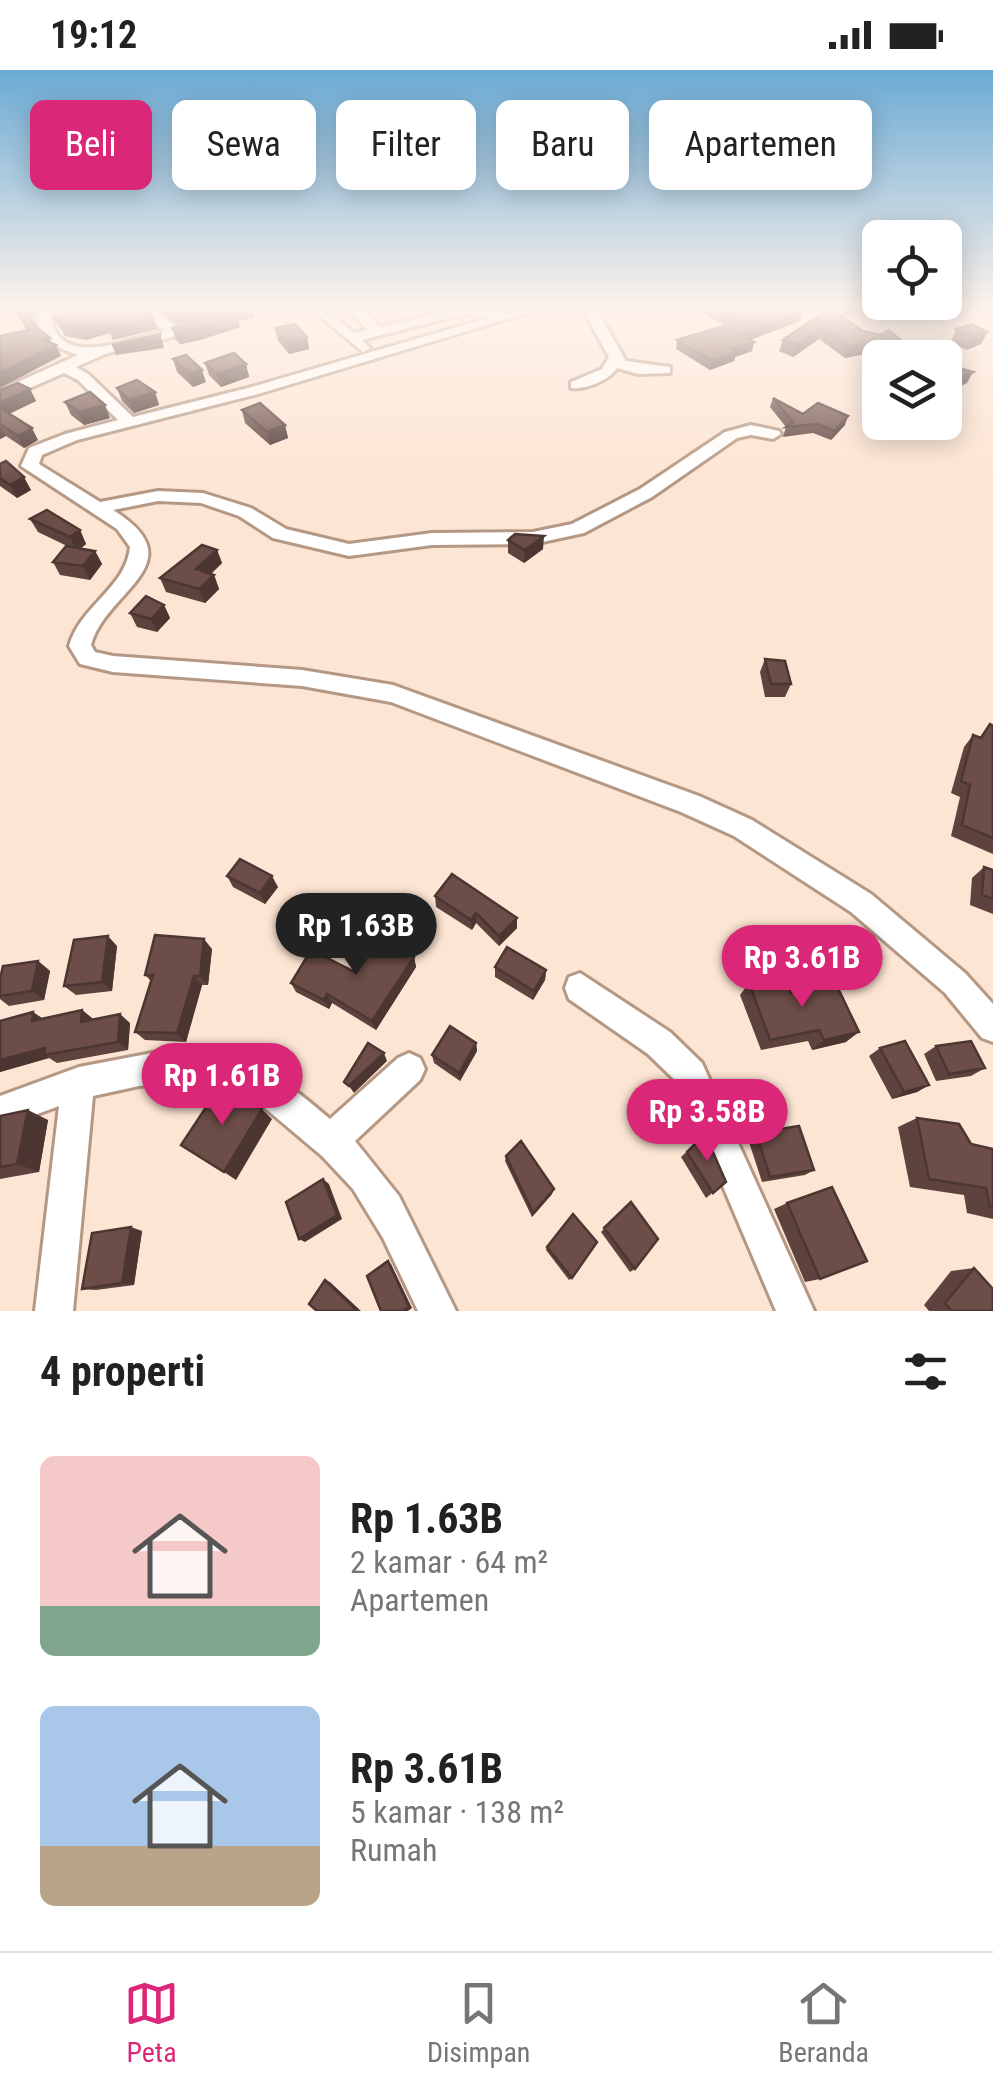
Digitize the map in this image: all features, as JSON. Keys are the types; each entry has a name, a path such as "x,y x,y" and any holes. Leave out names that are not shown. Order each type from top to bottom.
{"street":[{"path":"0,396 74,365"},
{"path":"341,365 46,446 30,459 30,466 40,475 97,508 133,535 141,558 81,632 80,646 88,658 224,675 302,678 393,694 672,797 744,828 860,903 990,1013"},
{"path":"576,385 608,372 612,365"},
{"path":"628,365 638,370 665,370"},
{"path":"68,369 83,377 130,423"},
{"path":"97,508 158,496 204,498 244,512 280,534 349,550 432,538 532,538 577,529 674,476 730,436 750,430 772,434"},
{"path":"580,988 658,1043 690,1074 796,1311"},
{"path":"0,1112 78,1086 181,1066 221,1068 248,1076 281,1098 364,1176 397,1227 437,1311"},
{"path":"330,1142 409,1069"},
{"path":"54,1311 78,1086"}],"building":[{"path":"0,365 16,365 0,373"},
{"path":"179,365 197,365 202,370 189,374"},
{"path":"207,365 243,365 217,374"},
{"path":"137,380 155,392 129,400 117,388"},
{"path":"18,383 30,389 0,403 0,390"},
{"path":"90,392 105,405 79,412 65,402"},
{"path":"773,398 803,414 818,403 848,416 835,431 817,424 786,427 793,422"},
{"path":"260,403 285,425 267,432 242,410"},
{"path":"0,408 32,428 18,436 0,424"},
{"path":"6,461 24,477 10,485 0,478 0,464"},
{"path":"47,510 80,530 70,537 30,519"},
{"path":"515,534 544,536 525,550 508,540"},
{"path":"202,545 217,550 196,569 214,575 199,589 160,578"},
{"path":"66,546 95,551 83,566 53,562"},
{"path":"146,596 164,605 151,619 130,613"},
{"path":"765,659 785,661 791,684 771,684"},
{"path":"990,724 993,838 962,825 970,785 961,781 973,735 981,738"},
{"path":"240,859 272,876 260,893 227,876"},
{"path":"984,867 993,870 993,899 982,895"},
{"path":"452,874 517,918 499,936 476,913 471,920 435,896"},
{"path":"155,935 204,939 200,976 194,976 177,1033 135,1032 153,975 145,975"},
{"path":"108,936 102,982 64,986 74,940"},
{"path":"379,937 414,957 372,1021 327,994 324,1000 291,983 311,950 355,972"},
{"path":"507,947 546,970 534,991 495,967"},
{"path":"38,961 32,991 0,996 3,966"},
{"path":"784,976 791,993 835,982 859,1032 824,1040 819,1030 770,1040 749,983"},
{"path":"82,1010 81,1022 120,1014 118,1042 44,1055 45,1048 0,1060 0,1021 33,1012 32,1021"},
{"path":"450,1026 476,1043 459,1073 432,1055"},
{"path":"905,1041 929,1085 904,1092 880,1048"},
{"path":"971,1041 985,1068 949,1074 936,1046"},
{"path":"368,1043 384,1053 349,1086 344,1082"},
{"path":"222,1083 262,1109 224,1172 181,1145"},
{"path":"28,1110 17,1164 0,1167 0,1116"},
{"path":"917,1118 959,1124 971,1144 993,1149 993,1208 986,1188 929,1179"},
{"path":"799,1126 814,1170 770,1177 756,1133"},
{"path":"705,1134 726,1182 713,1193 687,1152"},
{"path":"521,1141 554,1189 533,1213 506,1156"},
{"path":"323,1179 337,1215 299,1239 286,1202"},
{"path":"832,1187 867,1261 820,1279 787,1203"},
{"path":"631,1202 658,1239 635,1269 604,1228"},
{"path":"573,1214 597,1242 572,1278 547,1247"},
{"path":"131,1227 122,1283 82,1289 92,1233"},
{"path":"388,1261 409,1307 403,1311 381,1311 367,1276"},
{"path":"974,1268 993,1289 993,1311 952,1311 945,1303"},
{"path":"325,1280 357,1311 317,1311 309,1304"}]}
